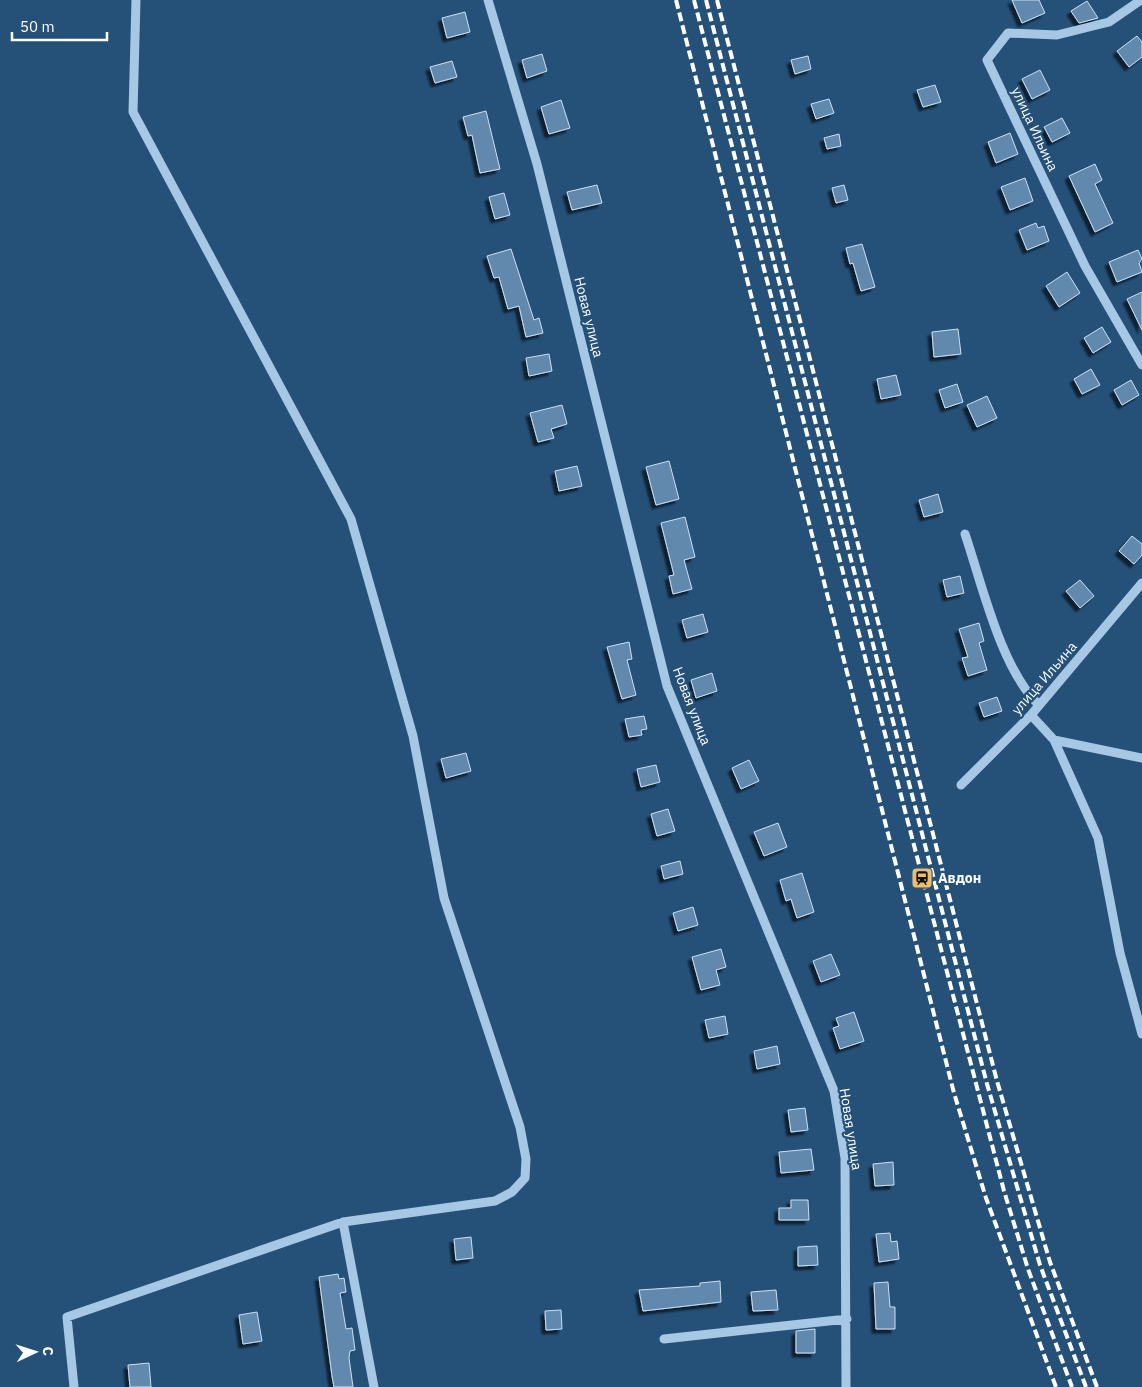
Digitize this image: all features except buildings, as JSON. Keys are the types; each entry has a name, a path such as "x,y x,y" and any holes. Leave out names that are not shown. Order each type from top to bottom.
{"street":[{"path":"74,1387 67,1317 343,1222 495,1201 512,1192 525,1178 526,1159 520,1127 444,898 413,736 351,519 133,112 136,0"},
{"name":"Новая улица","path":"488,0 537,164 667,686 834,1091 845,1158 846,1387"},
{"name":"улица Ильина","path":"1140,0 1109,22 1057,35 1008,33 987,60 1085,266 1142,365"},
{"path":"965,534 1006,653 1029,696 1039,705"},
{"name":"улица Ильина","path":"961,785 1039,705 1142,583"},
{"path":"1030,715 1054,740 1098,838 1120,953 1142,1034"},
{"path":"1054,740 1142,758"},
{"path":"343,1222 374,1387"},
{"path":"664,1338 847,1319"}],"railway":[{"path":"676,0 954,1093 986,1198 1056,1387"},
{"path":"694,0 1004,1191 1028,1269 1072,1387"},
{"path":"706,0 987,1084 1040,1265 1086,1387"},
{"path":"717,0 997,1081 1050,1262 1097,1387"}],"place":[{"name":"Авдон","path":"922,878"}]}
